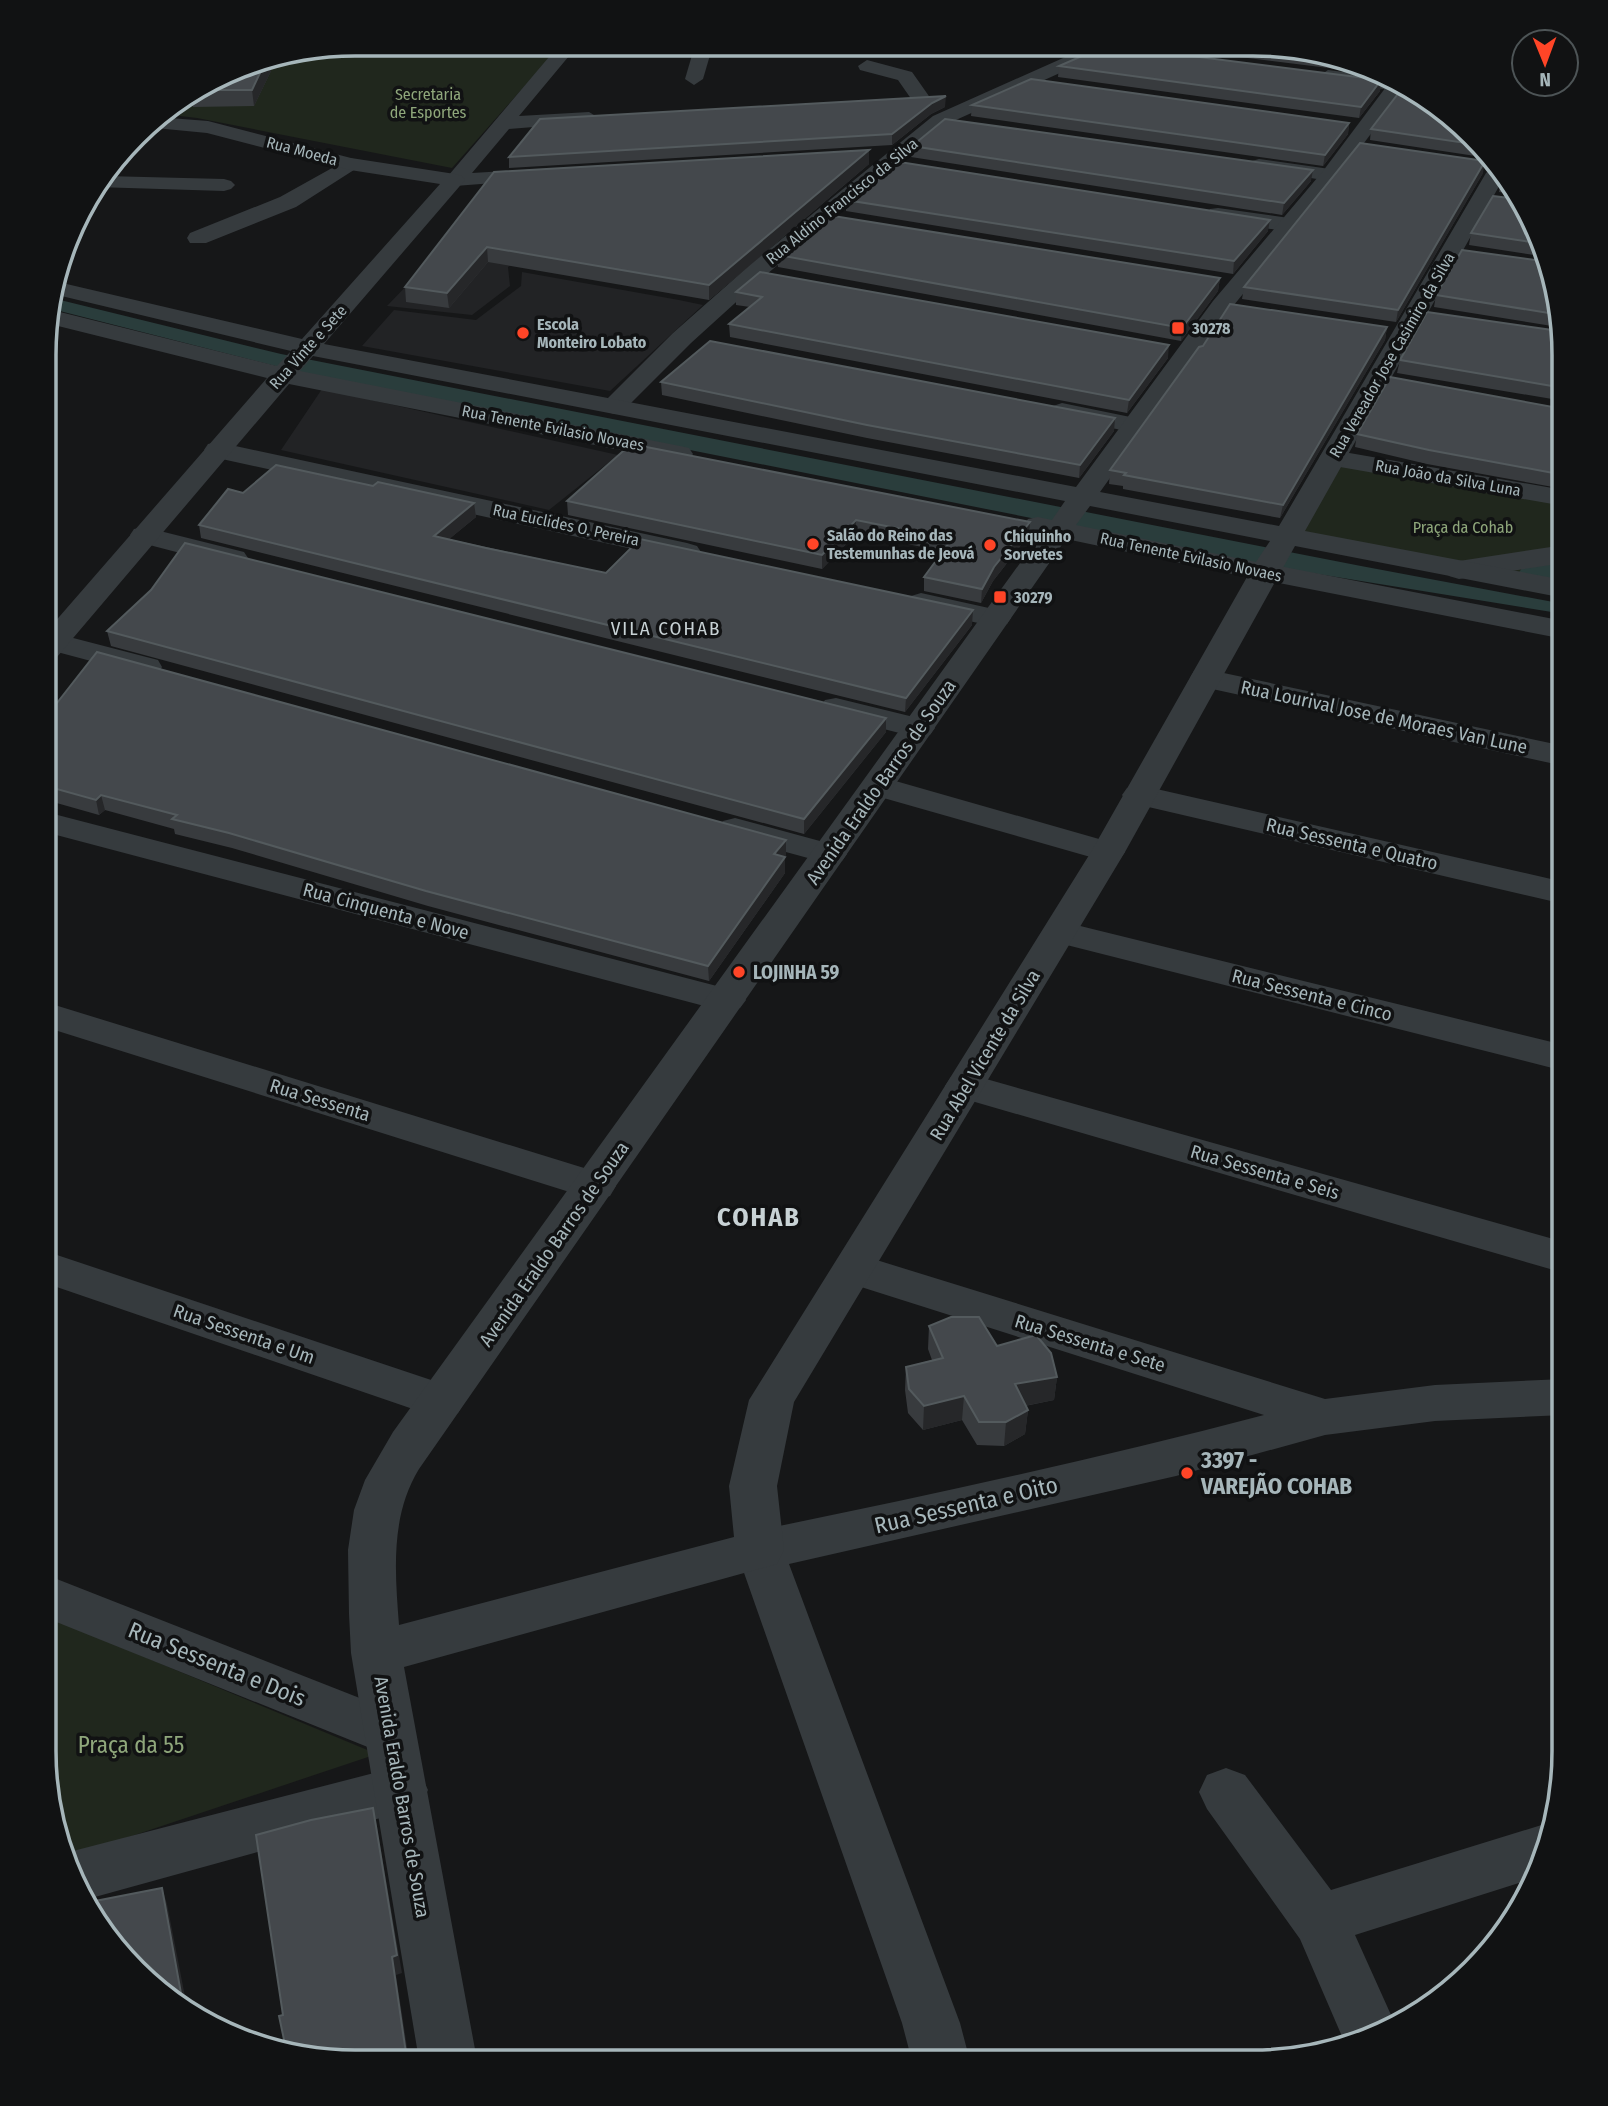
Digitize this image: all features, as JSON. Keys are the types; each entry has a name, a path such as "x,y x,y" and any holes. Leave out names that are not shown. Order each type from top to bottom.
{"street":[{"name":"Rua Vinte e Sete","path":"56,639 560,56"},
{"path":"694,79 701,56"},
{"name":"Rua Aldino Francisco da Silva","path":"614,406 682,338 754,274 821,217 901,162 940,120 1082,56"},
{"path":"867,66 905,76 921,99"},
{"path":"1304,73 1371,81"},
{"path":"1028,81 1069,87"},
{"path":"1162,347 1190,352 1237,284 1330,175 1394,92"},
{"path":"893,101 988,98"},
{"path":"503,122 615,116"},
{"path":"940,120 980,126"},
{"name":"Rua Moeda","path":"166,123 208,127 350,164 455,180 566,174"},
{"path":"1343,125 1367,128"},
{"path":"1353,146 1380,150"},
{"path":"858,157 901,162"},
{"path":"1236,162 1330,175"},
{"path":"198,238 288,202 350,164"},
{"name":"Rua Vereador Jose Casimiro da Silva","path":"1275,556 1483,198 1488,170"},
{"path":"111,182 224,185"},
{"path":"1483,198 1508,202"},
{"path":"1192,210 1289,225"},
{"path":"821,217 848,221"},
{"path":"1451,252 1477,256"},
{"path":"754,274 781,278"},
{"path":"1210,280 1237,284"},
{"path":"63,291 295,362"},
{"path":"1221,306 1247,310"},
{"path":"59,318 295,362 614,406 1070,515 1275,556 1459,570 1552,587"},
{"path":"1377,329 1441,318"},
{"path":"682,338 710,343"},
{"name":"Avenida Eraldo Barros de Souza","path":"447,2050 376,1653 373,1597 375,1527 383,1492 396,1467 442,1401 996,618 1190,352"},
{"name":"Rua Tenente Evilasio Novaes","path":"295,362 704,458"},
{"path":"1378,379 1404,384"},
{"path":"1040,406 1136,425"},
{"name":"Rua Euclides O. Pereira","path":"217,450 709,556"},
{"name":"Rua João da Silva Luna","path":"1332,458 1552,496"},
{"name":"Rua Tenente Evilasio Novaes","path":"1019,521 1070,515 1275,556 1552,627"},
{"path":"144,535 264,565"},
{"name":"Rua Abel Vicente da Silva","path":"938,2050 931,2023 760,1550 753,1486 772,1400 1108,852 1275,556"},
{"path":"1459,570 1552,556"},
{"path":"901,598 996,618"},
{"path":"56,647 175,675"},
{"name":"Rua Lourival Jose de Moraes Van Lune","path":"1205,678 1552,753"},
{"path":"812,702 919,728"},
{"path":"878,786 1108,852"},
{"name":"Rua Sessenta e Quatro","path":"1139,795 1552,890"},
{"path":"710,821 830,854"},
{"name":"Rua Cinquenta e Nove","path":"56,825 727,1000"},
{"name":"Rua Sessenta e Cinco","path":"1060,932 1552,1055"},
{"name":"Rua Sessenta","path":"56,1017 595,1186"},
{"name":"Rua Sessenta e Seis","path":"965,1086 1552,1255"},
{"name":"Rua Sessenta e Sete","path":"854,1269 1325,1417"},
{"name":"Rua Sessenta e Um","path":"56,1270 442,1401"},
{"name":"Rua Sessenta e Oito","path":"376,1653 760,1550 1176,1457 1325,1417 1435,1403 1552,1398"},
{"name":"Rua Sessenta e Dois","path":"56,1600 390,1733"},
{"path":"83,1874 401,1790"},
{"path":"1226,1793 1320,1920 1367,2027"},
{"path":"1320,1920 1534,1852"}],"shaded area":[{"path":"486,203 579,214 508,267 510,286 472,315 387,306"},
{"name":"Escola Monteiro Lobato","path":"522,272 703,305 610,391 362,346 394,310 476,320 521,286"},
{"path":"322,389 618,455 549,510 281,450"}],"green space":[{"name":"Secretaria de Esportes","path":"355,56 551,56 452,168 176,116 206,96 241,79 297,62"},
{"name":"Praça da Cohab","path":"1337,461 1552,499 1552,583 1490,573 1299,532"},
{"name":"Praça da 55","path":"56,1620 377,1754 75,1855 66,1828 57,1770"}],"water":[{"path":"61,300 281,354 1552,602 1552,612 1287,569 299,372 60,311"}],"building":[{"path":"1082,56 1191,56 1364,78 1378,84 1361,107 1059,66"},
{"path":"261,71 252,90 217,90"},
{"path":"1031,79 1349,123 1325,155 972,105"},
{"path":"1398,94 1435,118 1463,143 1371,129"},
{"path":"946,96 932,103 892,134 509,157 540,119"},
{"path":"945,119 1313,170 1284,203 912,146"},
{"path":"1360,143 1480,160 1483,164 1398,310 1244,287"},
{"path":"869,150 709,285 487,247 447,293 405,287 494,172"},
{"path":"893,161 1270,220 1234,261 846,200"},
{"path":"1493,196 1507,198 1529,242 1471,233"},
{"path":"827,215 1220,278 1182,328 778,255"},
{"path":"1462,250 1536,260 1549,313 1436,295"},
{"path":"760,272 1169,345 1129,400 729,324 762,297 736,292"},
{"path":"1230,304 1387,327 1283,505 1124,475 1126,473 1110,470 1199,347 1203,346"},
{"path":"1427,312 1550,330 1552,386 1400,360"},
{"path":"710,341 1115,418 1080,465 867,425 661,382"},
{"path":"1390,377 1552,407 1552,473 1429,450 1357,434"},
{"path":"631,444 1030,522 994,567 982,589 924,577 952,539 856,520 822,555 567,501"},
{"path":"276,465 373,486 378,482 474,503 434,536 606,573 640,539 973,610 906,698 199,525 228,489 243,493"},
{"path":"185,543 886,718 804,819 107,631 151,590"},
{"path":"97,652 786,840 774,854 785,857 708,966 426,891 172,819 177,815 101,795 96,800 56,789 56,704"},
{"path":"951,1317 979,1317 997,1346 1036,1335 1051,1353 1057,1377 1015,1384 1028,1410 1006,1422 979,1422 964,1396 924,1406 909,1389 906,1367 943,1358 929,1326"},
{"path":"373,1808 397,1955 392,1957 406,2050 336,2049 284,2041 279,2016 283,2015 256,1835 311,1820"},
{"path":"162,1888 181,1994 130,1948 96,1901"}],"waterway":[{"path":"1533,574 1552,572"}],"place":[{"name":"30278","path":"1178,328"},
{"name":"Escola Monteiro Lobato","path":"523,333"},
{"name":"Salão do Reino das Testemunhas de Jeová","path":"813,544"},
{"name":"Chiquinho Sorvetes","path":"990,545"},
{"name":"30279","path":"1000,597"},
{"name":"LOJINHA 59","path":"739,972"},
{"name":"3397 - VAREJÃO COHAB","path":"1187,1473"}],"district":[{"name":"VILA COHAB","path":"666,628"},
{"name":"COHAB","path":"759,1217"}]}
